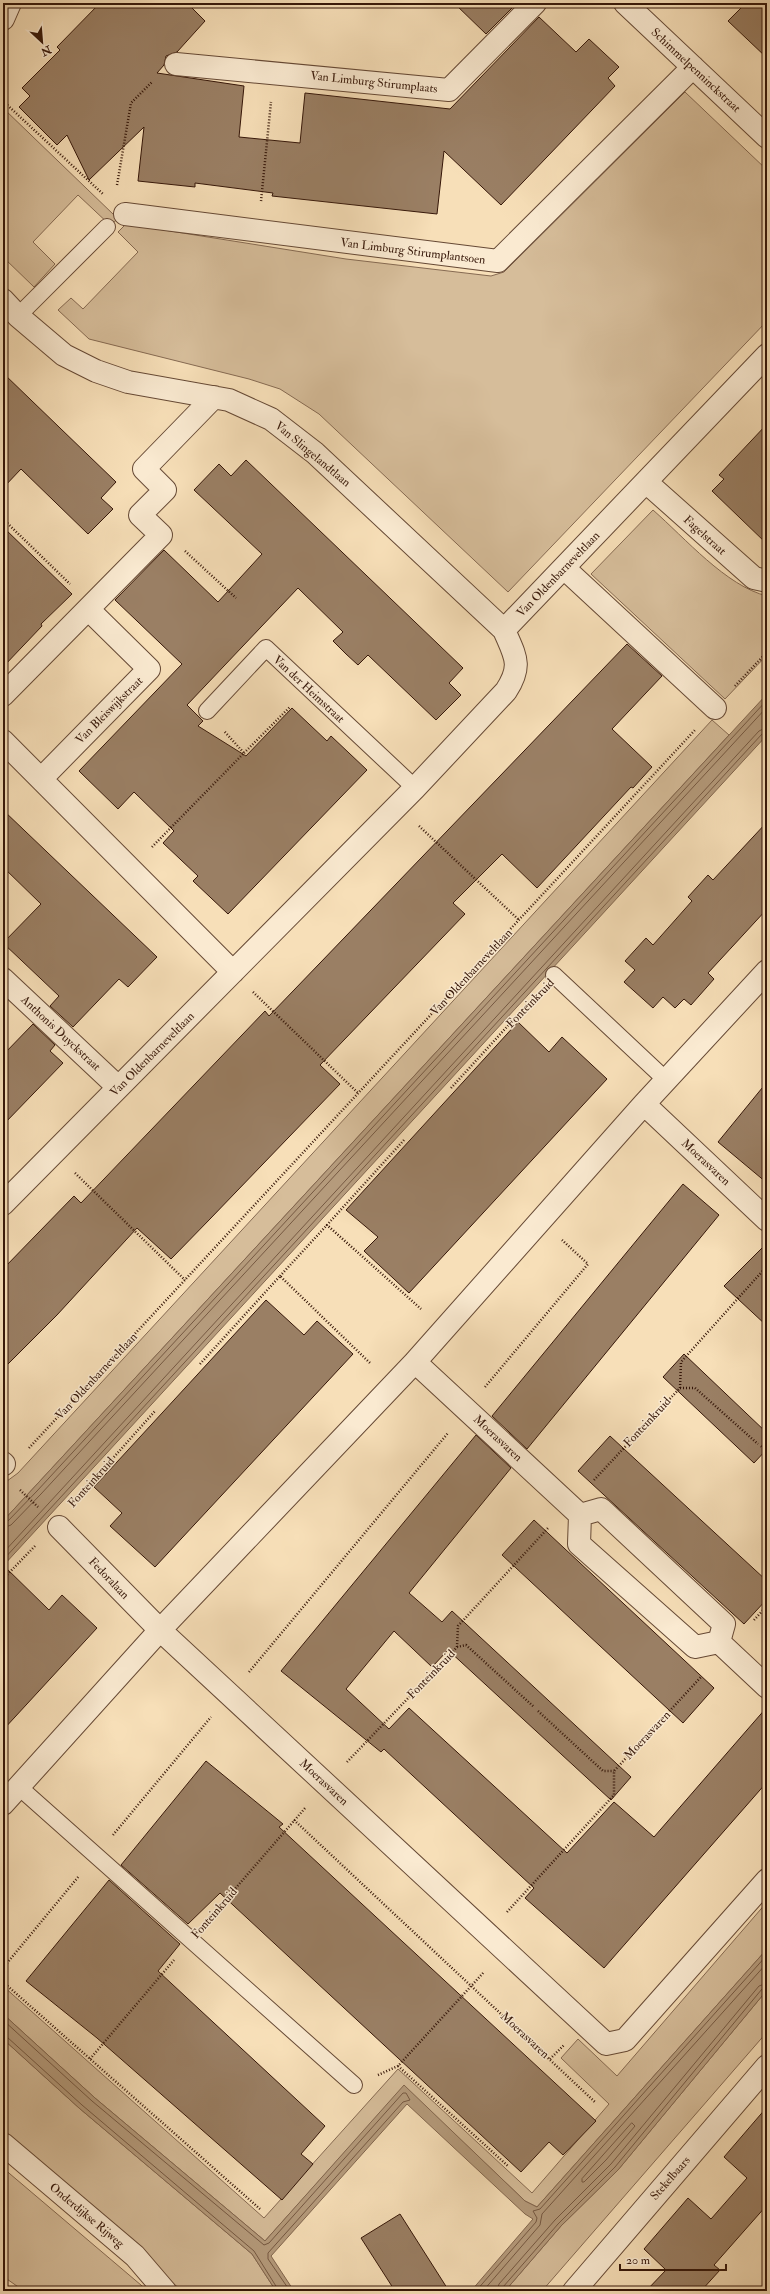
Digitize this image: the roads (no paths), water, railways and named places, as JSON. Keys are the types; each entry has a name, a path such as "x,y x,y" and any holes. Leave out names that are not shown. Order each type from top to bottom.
{"street":[{"path":"3,19 10,3"},
{"name":"Van Limburg Stirumplaats","path":"176,64 449,90 535,3"},
{"name":"Schimmelpenninckstraat","path":"625,3 767,137"},
{"name":"Van Limburg Stirumplantsoen","path":"119,209 258,231 498,261 693,66"},
{"name":"Van Slingelandtlaan","path":"3,300 18,316 64,355 96,371 128,382 229,400 271,419 315,453 504,630"},
{"name":"Van Oldenbarneveltlaan","path":"3,1204 415,788 506,691 515,677 516,659 504,630 767,355"},
{"path":"5,690 161,535 140,514 165,490 144,469 214,397"},
{"name":"Fagelstraat","path":"646,482 754,578 767,581"},
{"path":"564,568 715,708"},
{"name":"Van Bleiswijkstraat","path":"41,778 149,669 90,607"},
{"path":"3,741 233,972"},
{"path":"3,1804 160,1630 415,1362 644,1104 767,971"},
{"name":"Anthonis Duyckstraat","path":"3,979 118,1087"},
{"name":"Moerasvaren","path":"644,1104 767,1220"},
{"name":"Moerasvaren","path":"415,1362 575,1510"},
{"path":"723,1645 724,1624 601,1509 575,1510 580,1544 695,1647 723,1645 767,1687"},
{"name":"Fedoralaan","path":"61,1528 160,1630"},
{"name":"Moerasvaren","path":"160,1630 606,2044 625,2040 767,1880"},
{"name":"Stekelbaars","path":"574,2291 767,2066"},
{"name":"Onderdijkse Rijweg","path":"3,2144 135,2256 165,2291"}],"lane":[{"path":"18,316 107,227"},
{"name":"Van der Heimstraat","path":"207,711 266,648 415,788"},
{"name":"Fonteinkruid","path":"554,975 666,1080"},
{"path":"18,1787 354,2086"}],"water":[{"path":"767,694 767,735 3,1566 3,1521"},
{"path":"767,1949 767,1990 618,2170 561,2226 505,2291 471,2291 533,2219 525,2214 407,2104 271,2256 294,2291 276,2291 252,2254 79,2108 3,2039 3,2014 95,2098 265,2241 404,2085 525,2201 537,2207"}]}
